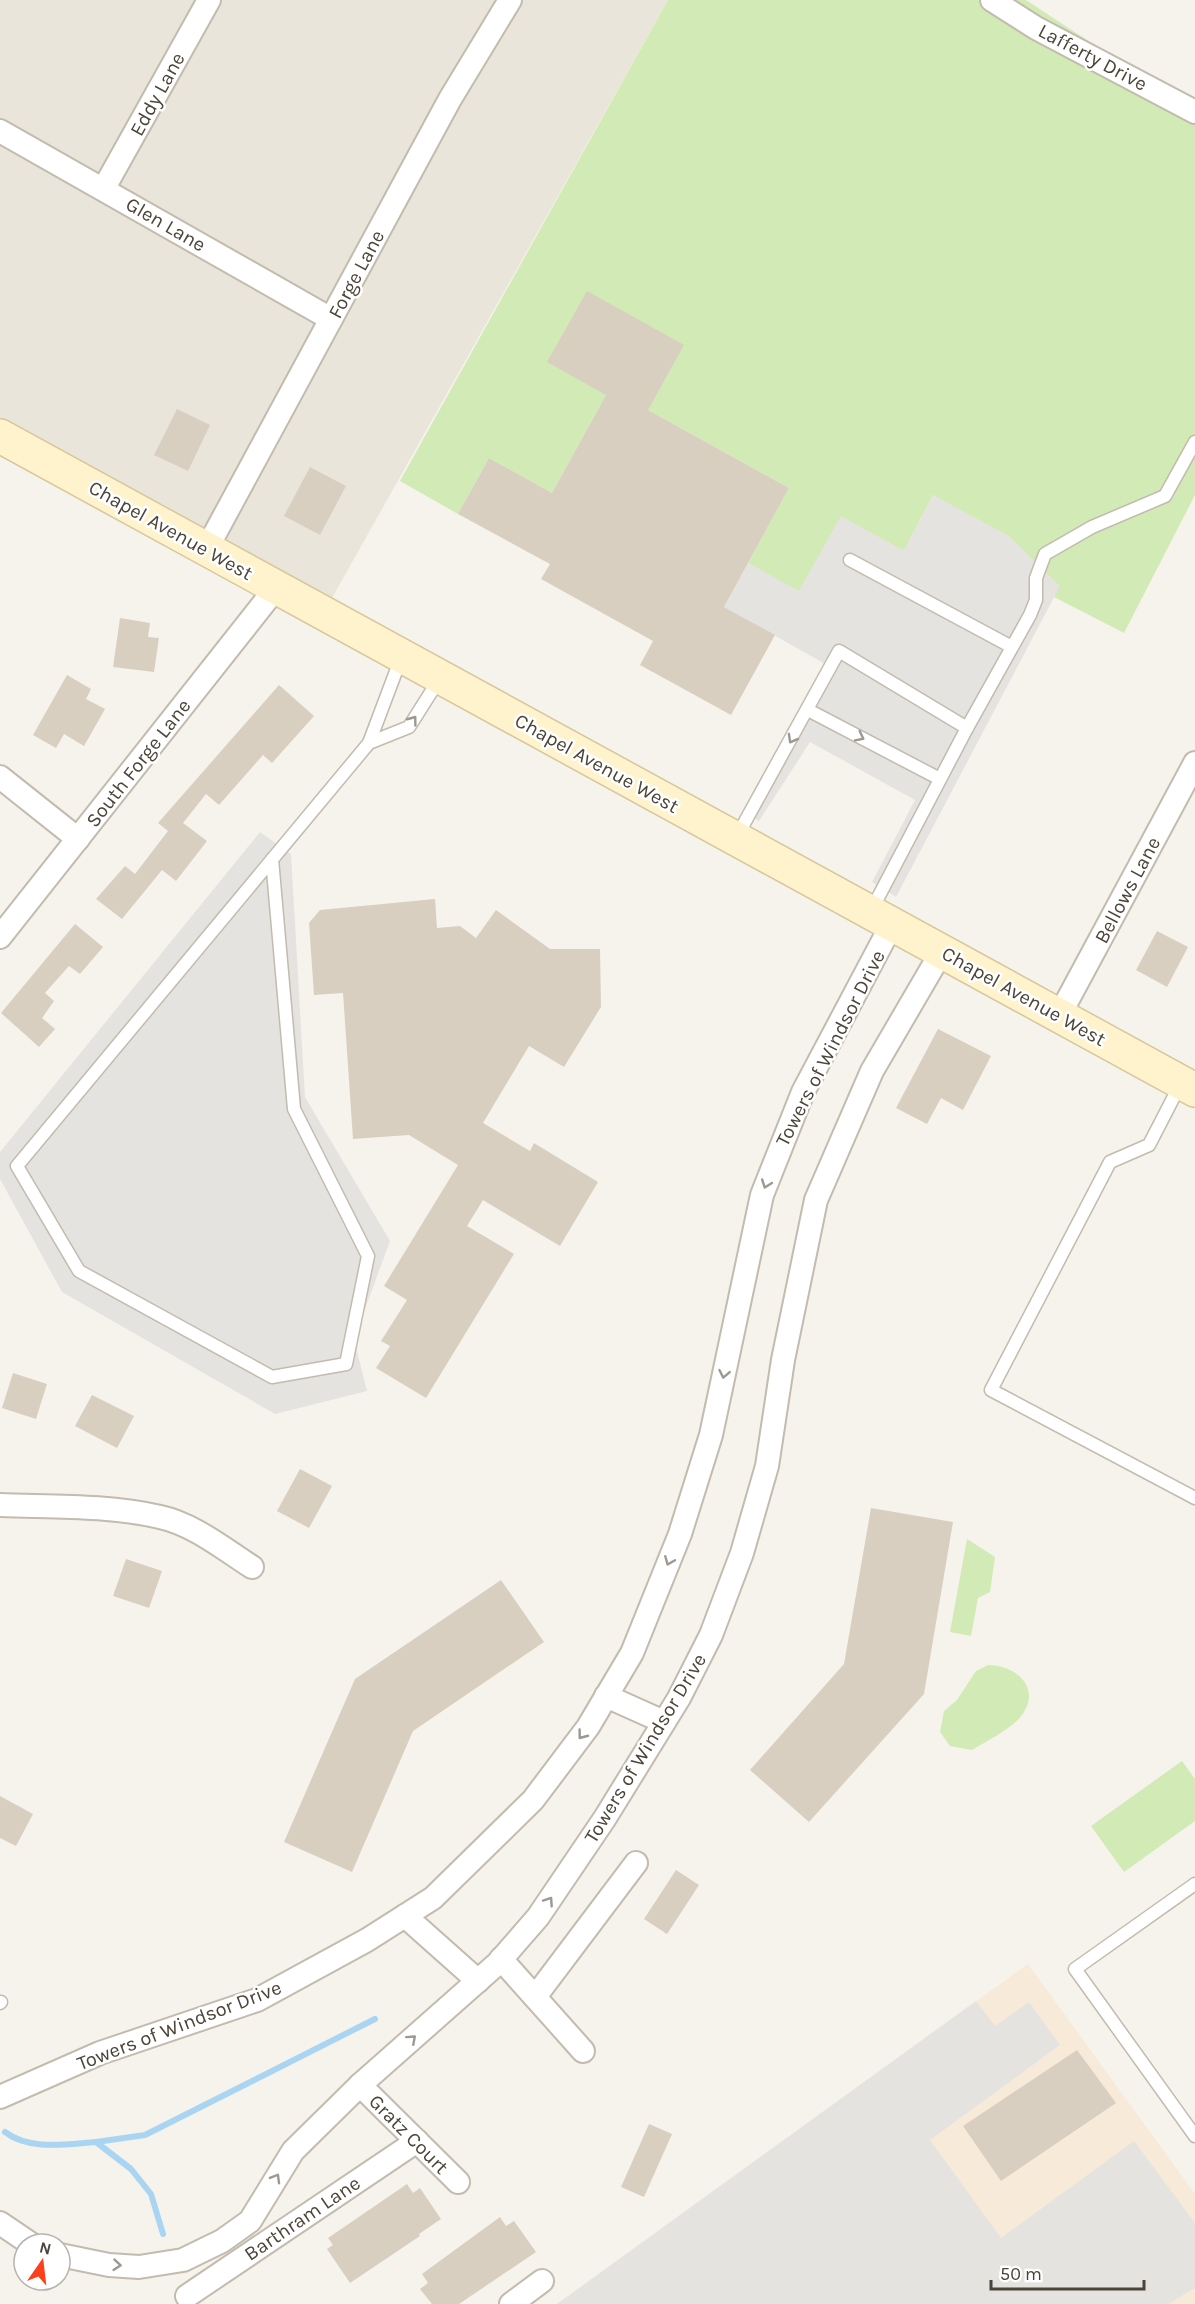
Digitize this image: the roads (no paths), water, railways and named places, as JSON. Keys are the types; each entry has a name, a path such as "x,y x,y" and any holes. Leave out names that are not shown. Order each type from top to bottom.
{"main road":[{"name":"Chapel Avenue West","path":"0,436 1188,1086"}],"street":[{"name":"Eddy Lane","path":"104,188 209,0"},
{"name":"Forge Lane","path":"206,550 450,99 510,0"},
{"name":"Lafferty Drive","path":"992,0 1036,28 1195,112"},
{"name":"Glen Lane","path":"0,131 331,319"},
{"name":"South Forge Lane","path":"0,937 276,588"},
{"name":"Bellows Lane","path":"1059,1016 1192,776"},
{"path":"0,777 78,839"},
{"name":"Towers of Windsor Drive","path":"0,2097 100,2053 257,2000 367,1941 433,1898 533,1800 588,1727 632,1653 680,1534 711,1435 762,1195 803,1092 881,918"},
{"name":"Towers of Windsor Drive","path":"72,2258 108,2265 139,2267 183,2260 222,2241 250,2221 293,2151 360,2085 478,1981 538,1917 605,1818 664,1722 711,1635 742,1553 767,1466 783,1360 816,1200 872,1071 942,951"},
{"path":"0,1505 94,1508 161,1517 209,1539 252,1567"},
{"path":"606,1696 664,1722"},
{"path":"535,1997 636,1863"},
{"path":"405,1916 478,1981"},
{"path":"501,1959 583,2051"},
{"name":"Gratz Court","path":"360,2085 458,2182"},
{"name":"Barthram Lane","path":"187,2300 417,2141"},
{"path":"0,2223 14,2232"},
{"path":"183,2260 187,2300"},
{"path":"511,2304 542,2281"}],"lane":[{"path":"881,918 940,779 1036,600 1036,578 1045,554 1092,527 1165,496 1195,442"},
{"path":"850,560 1011,647"},
{"path":"736,839 839,651 967,728"},
{"path":"272,859 294,1109 368,1256 346,1364 272,1377 79,1271 17,1166 369,742 402,657"},
{"path":"369,742 409,727 440,678"},
{"path":"808,711 940,779"},
{"path":"1188,1086 1149,1145 1110,1162 991,1390 1195,1498"},
{"path":"1195,1884 1075,1969 1195,2136"}],"waterway":[{"path":"96,2142 145,2135 375,2019"},
{"path":"5,2132 15,2138 37,2144 61,2145 96,2142 131,2169 151,2194 163,2234"}]}
